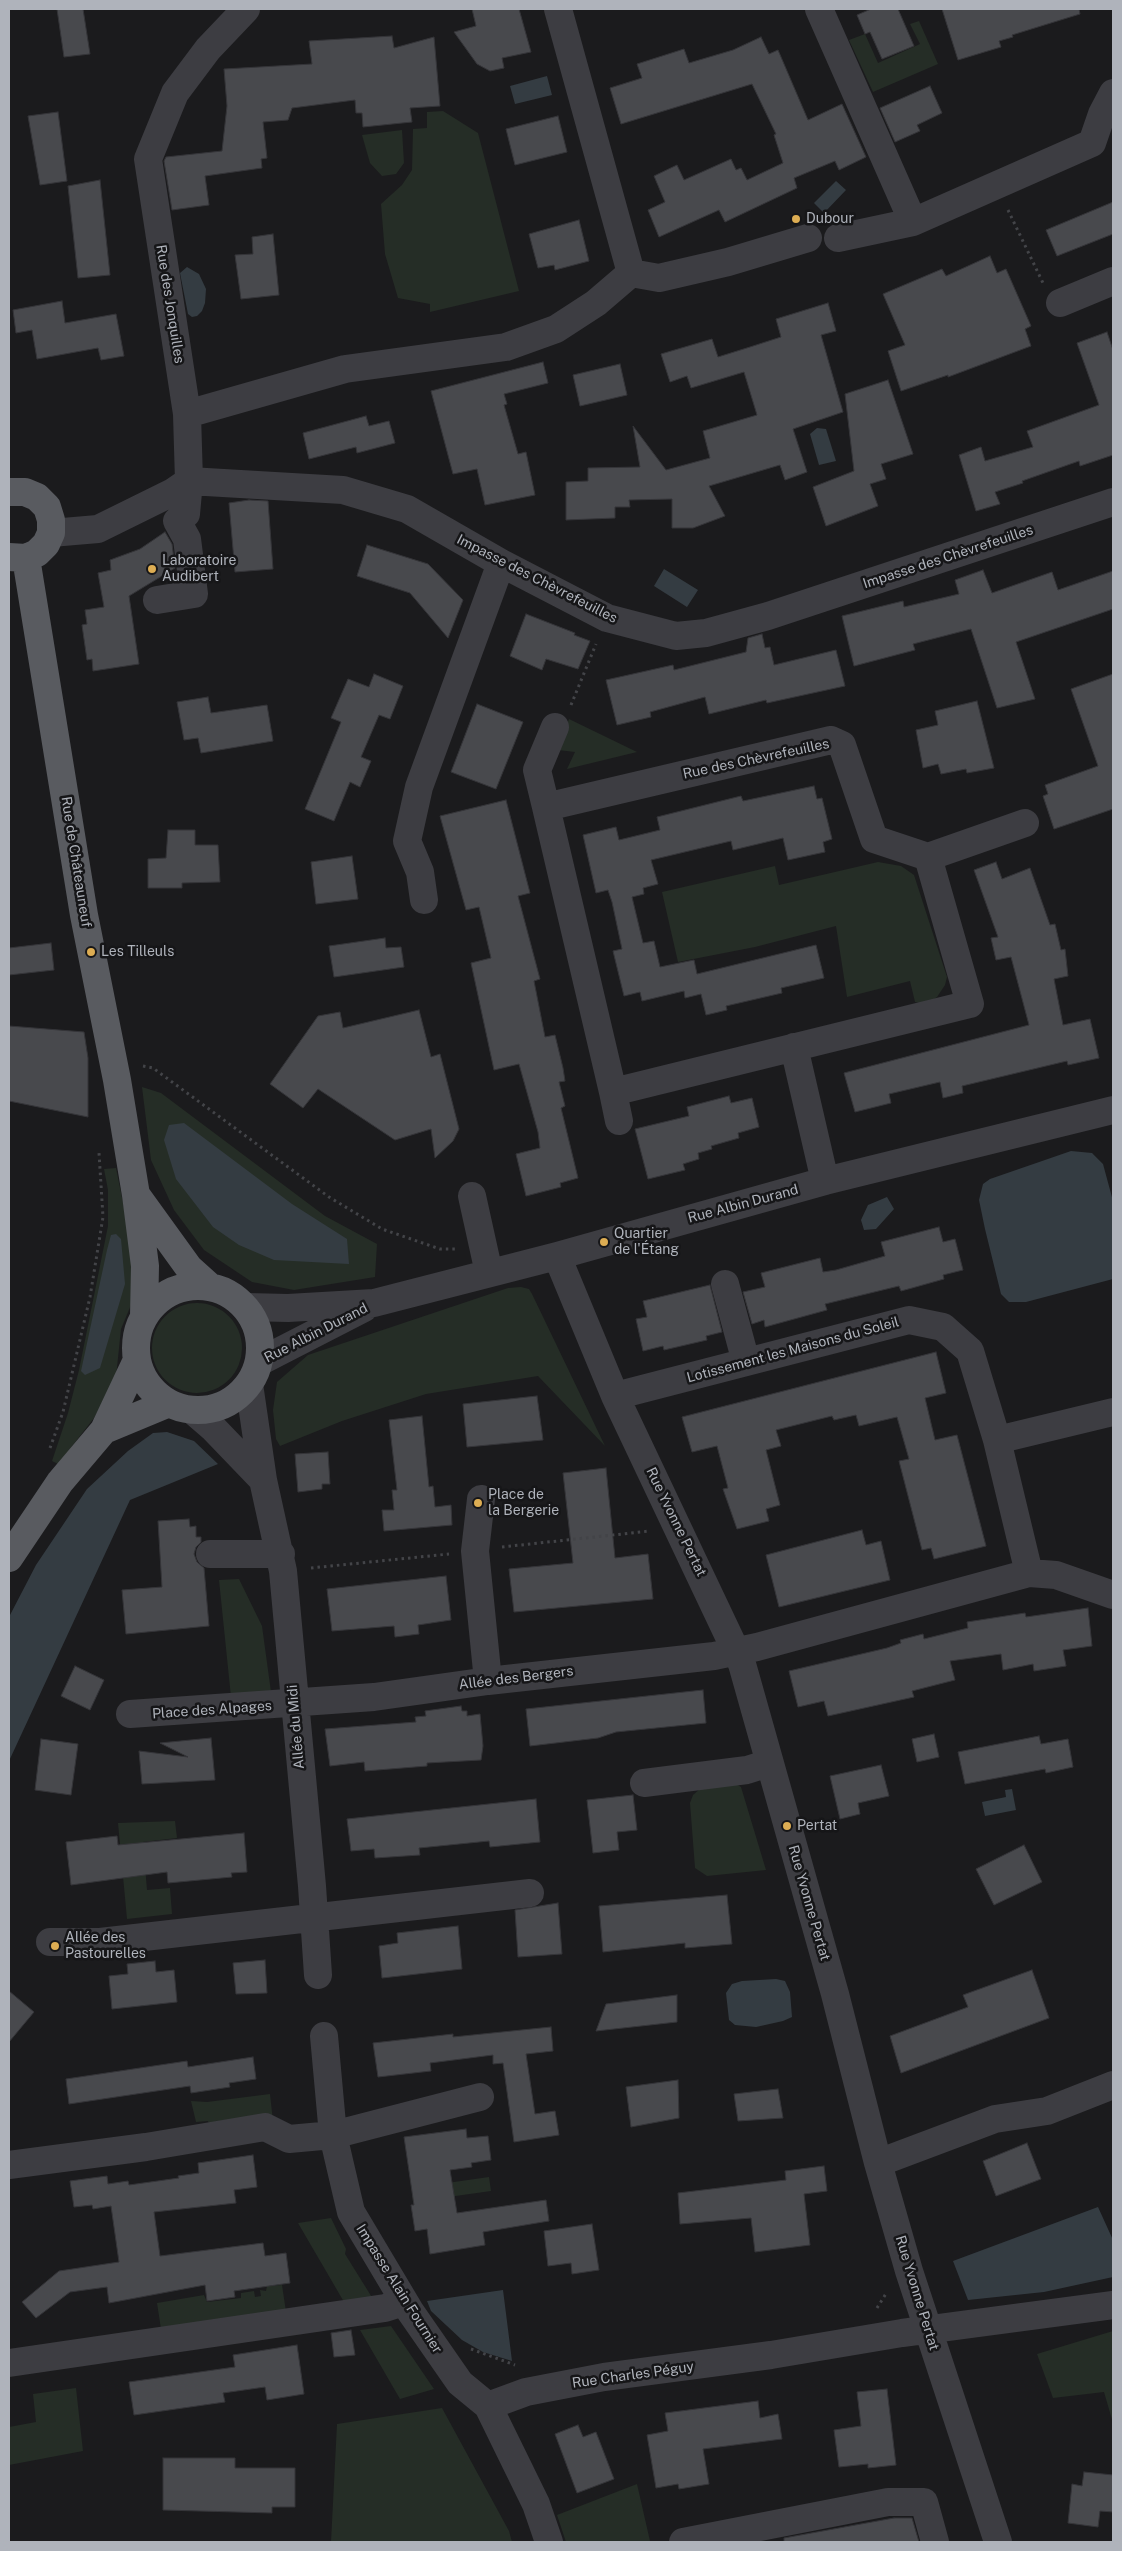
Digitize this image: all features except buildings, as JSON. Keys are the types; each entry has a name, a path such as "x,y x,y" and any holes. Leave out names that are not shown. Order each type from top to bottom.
{"main road":[{"path":"10,484 37,497 47,507 51,520 51,533"},
{"name":"Rue de Châteauneuf","path":"51,533 46,544 37,553 17,558 136,1195 144,1266 144,1316"},
{"name":"Rue de Châteauneuf","path":"136,1195 189,1268 209,1286"},
{"path":"194,1285 209,1286 223,1290 246,1307 259,1333 254,1373 241,1394 224,1404 205,1410 180,1406 154,1392 143,1378 137,1360 137,1338 144,1316 153,1304 172,1292 194,1285"},
{"path":"9,1558 60,1482 104,1430 137,1360"},
{"path":"104,1430 180,1406"}],"street":[{"name":"Rue des Jonquilles","path":"157,600 194,594 187,539 178,521 186,514 189,481 187,414 148,159 175,93 208,49 246,9"},
{"path":"558,9 631,273"},
{"path":"819,9 913,222"},
{"path":"838,238 913,222 1092,143 1102,114 1113,94"},
{"path":"631,273 659,278 728,262 808,238"},
{"path":"187,414 345,369 506,347 556,329 596,303 631,273"},
{"path":"1060,303 1113,281"},
{"path":"51,533 98,529 143,508 189,481"},
{"name":"Impasse des Chèvrefeuilles","path":"189,481 343,490 407,509 501,563 607,618 676,636 706,634 768,616 1113,502"},
{"path":"424,900 420,872 407,841 419,786 501,563"},
{"path":"555,727 537,770 619,1121"},
{"name":"Rue des Chèvrefeuilles","path":"546,807 831,740 842,745 874,839 928,857"},
{"path":"613,1092 970,1004 928,857 1025,823"},
{"path":"794,1047 825,1181"},
{"name":"Rue Albin Durand","path":"246,1307 281,1308 374,1303 557,1256 825,1181 1113,1110"},
{"path":"472,1196 488,1273"},
{"name":"Rue Yvonne Pertat","path":"557,1256 615,1396 738,1652 835,1994 878,2163 929,2330 998,2542"},
{"path":"725,1284 746,1362"},
{"name":"Rue Albin Durand","path":"254,1373 374,1303"},
{"name":"Lotissement les Maisons du Soleil","path":"615,1396 909,1320 942,1327 970,1351 997,1440 1029,1573"},
{"name":"Allée du Midi","path":"254,1373 263,1480 282,1563 318,1975"},
{"path":"180,1406 214,1429 263,1480"},
{"path":"997,1440 1113,1412"},
{"path":"481,1500 475,1551 488,1681"},
{"path":"210,1554 282,1563"},
{"path":"738,1652 1029,1573 1056,1575 1113,1595"},
{"name":"Allée des Bergers","path":"294,1704 374,1697 488,1681 738,1652"},
{"name":"Place des Alpages","path":"130,1714 294,1704"},
{"path":"644,1783 747,1770 769,1763"},
{"path":"50,1942 100,1942 313,1919 467,1899 530,1894"},
{"name":"Impasse Alain Fournier","path":"324,2036 333,2135 351,2212 404,2302 460,2383 488,2406"},
{"path":"878,2163 995,2119 1047,2111 1113,2085"},
{"path":"9,2165 146,2147 265,2127 289,2139 333,2135 480,2097"},
{"path":"9,2363 385,2308 404,2302"},
{"name":"Rue Charles Péguy","path":"488,2406 526,2392 604,2377 771,2356 929,2330 1113,2305"},
{"path":"488,2406 536,2504 549,2542"},
{"path":"683,2542 745,2537 888,2502 924,2502 935,2542"}],"path":[{"path":"994,185 1050,298 1060,303"},
{"path":"555,727 563,724 607,618"},
{"path":"50,1449 63,1412 90,1297 103,1217 99,1148"},
{"path":"282,1563 475,1551 656,1531 678,1526"}],"shaded area":[{"path":"919,21 938,64 873,92 849,40 865,34 878,63 920,44 910,24"},
{"path":"547,76 552,95 515,104 510,86"},
{"path":"443,111 478,133 519,291 430,312 430,304 398,298 385,254 381,204 402,185 412,170 413,129 427,128 427,112"},
{"path":"402,130 404,163 396,174 382,176 370,163 362,135"},
{"path":"836,181 846,190 824,213 814,203"},
{"path":"187,267 199,274 206,289 205,303 202,311 197,316 192,317 188,314 180,273"},
{"path":"817,428 826,429 836,461 819,465 810,434"},
{"path":"664,569 698,590 687,607 654,586"},
{"path":"569,719 637,752 567,769 575,752 558,750"},
{"path":"878,862 901,866 914,875 947,977 945,985 937,997 927,1004 915,1002 910,981 847,997 836,926 755,947 678,962 662,892 775,866 779,885"},
{"path":"142,1087 161,1093 325,1216 377,1244 375,1277 294,1290 252,1282 204,1250 174,1210 151,1160"},
{"path":"184,1123 292,1204 347,1239 349,1264 274,1260 239,1245 213,1227 176,1179 164,1140 169,1125"},
{"path":"1071,1151 1092,1153 1103,1164 1113,1201 1113,1279 1026,1302 1009,1302 1001,1294 985,1229 979,1200 983,1184 990,1179"},
{"path":"116,1168 138,1277 131,1305 121,1329 116,1377 94,1418 58,1464 52,1461 68,1413 79,1370 108,1226 108,1190 104,1169"},
{"path":"887,1197 894,1209 876,1229 864,1230 861,1220 868,1205"},
{"path":"116,1234 121,1239 125,1284 100,1368 85,1375 81,1371 107,1250 111,1235"},
{"path":"521,1287 529,1289 532,1294 605,1446 538,1376 426,1394 342,1421 280,1446 276,1439 273,1410 277,1382 308,1355 508,1288"},
{"path":"197,1303 214,1306 229,1316 239,1331 242,1348 239,1365 229,1380 214,1390 197,1393 180,1390 165,1380 155,1365 152,1348 155,1331 165,1316 180,1306"},
{"path":"167,1432 194,1441 218,1464 130,1500 9,1761 9,1617 36,1565 87,1489 128,1451 153,1433"},
{"path":"239,1579 262,1626 271,1692 231,1697 219,1580"},
{"path":"736,1784 741,1787 766,1870 707,1876 695,1868 690,1803 693,1795 701,1788"},
{"path":"1012,1789 1016,1810 985,1816 982,1802 1006,1797 1005,1790"},
{"path":"175,1821 177,1838 143,1842 147,1890 170,1888 172,1914 127,1919 118,1823"},
{"path":"776,1979 785,1981 790,1992 792,2017 756,2027 735,2025 729,2020 726,1993 732,1984 742,1981"},
{"path":"270,2094 273,2121 209,2125 208,2121 196,2122 191,2101 207,2102"},
{"path":"410,2172 440,2184 489,2177 491,2191 413,2202"},
{"path":"1098,2207 1113,2240 1113,2277 1044,2292 968,2300 953,2261"},
{"path":"331,2218 346,2249 345,2254 373,2299 344,2302 298,2223"},
{"path":"282,2285 286,2312 161,2329 157,2303 204,2295 207,2302 241,2298 241,2293 254,2291 255,2297 261,2296 260,2290 266,2291 267,2286"},
{"path":"503,2290 512,2361 483,2352 462,2340 431,2311 427,2301"},
{"path":"391,2326 434,2389 400,2399 360,2330"},
{"path":"1113,2331 1113,2423 1104,2392 1053,2398 1037,2354"},
{"path":"76,2388 83,2451 9,2465 9,2427 36,2422 33,2394"},
{"path":"442,2408 509,2531 512,2542 331,2542 337,2424"},
{"path":"637,2484 650,2541 566,2542 557,2515"}],"place":[{"name":"Dubour","path":"796,219"},
{"name":"Laboratoire Audibert","path":"152,569"},
{"name":"Les Tilleuls","path":"91,952"},
{"name":"Quartier de l'Étang","path":"604,1242"},
{"name":"Place de la Bergerie","path":"478,1503"},
{"name":"Pertat","path":"787,1826"},
{"name":"Allée des Pastourelles","path":"55,1946"}]}
